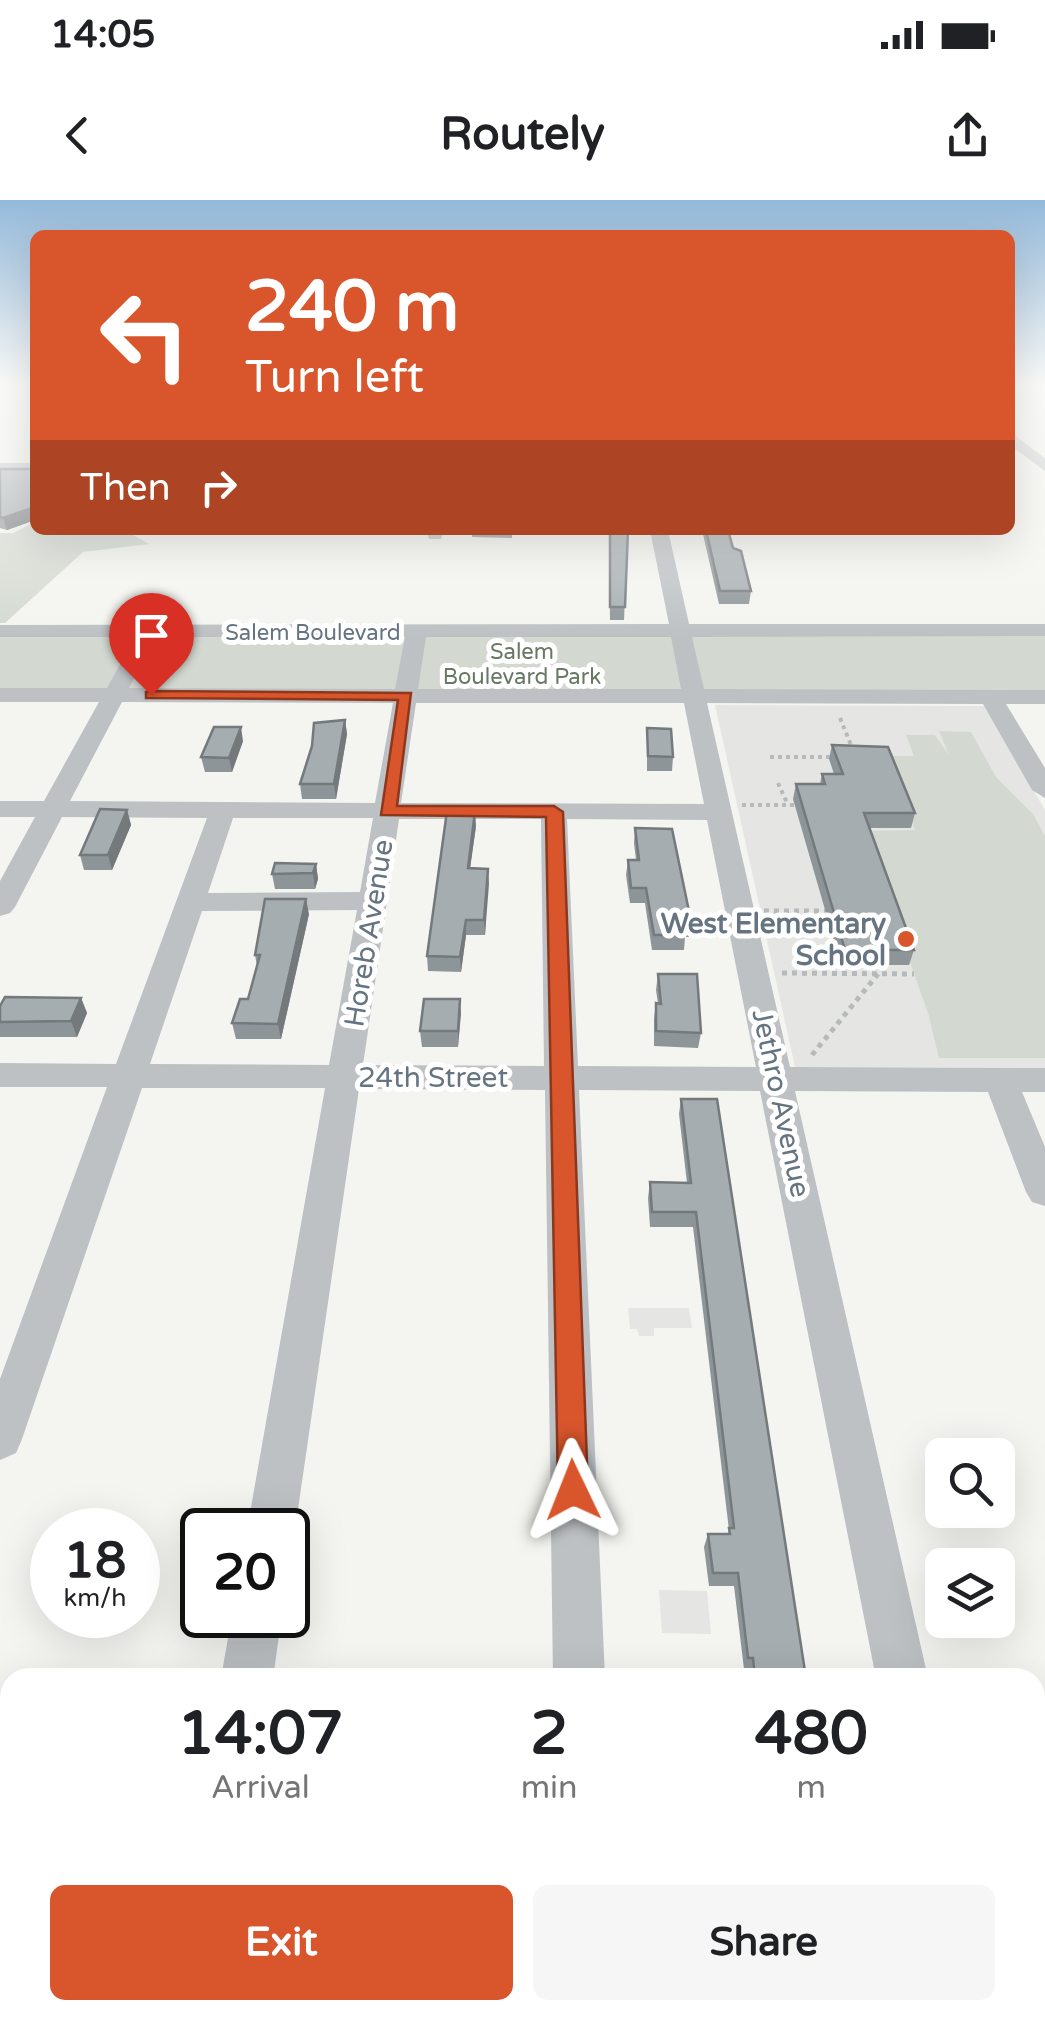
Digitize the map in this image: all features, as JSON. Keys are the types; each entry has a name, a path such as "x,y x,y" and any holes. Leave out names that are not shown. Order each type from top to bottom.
{"street":[{"name":"Jethro Avenue","path":"660,535 900,1668"},
{"name":"Salem Boulevard","path":"0,631 1045,630"},
{"path":"0,907 150,631"},
{"name":"Horeb Avenue","path":"275,1508 416,632"},
{"path":"0,695 1045,698"},
{"path":"991,697 1045,790"},
{"path":"0,809 554,812 720,808"},
{"path":"0,1439 223,810"},
{"path":"554,812 578,1668"},
{"path":"190,902 373,901"},
{"name":"24th Street","path":"0,1075 1045,1080"},
{"path":"1000,1080 1045,1192"},
{"path":"249,1668 254,1638"}],"path":[{"path":"840,718 856,757"},
{"path":"770,757 840,757"},
{"path":"720,808 792,805 778,783"},
{"path":"741,911 826,911"},
{"path":"754,972 914,974"},
{"path":"776,1078 807,1060 878,974"}],"shaded area":[{"name":"West Elementary School","path":"715,705 984,706 1045,810 1045,1068 795,1067"},
{"path":"628,1308 689,1308 692,1328 654,1328 654,1336 639,1336 637,1329 630,1329"},
{"path":"659,1590 707,1591 711,1634 662,1633"}],"green space":[{"path":"30,524 30,535 134,535 149,544 83,552 5,623 0,623 0,533 13,533"},
{"name":"Salem Boulevard Park","path":"0,630 1045,630 1045,697 0,695"},
{"path":"939,731 971,732 996,777 1033,814 1045,836 1045,1058 939,1058 928,1013 863,831 915,830 883,756 914,756 906,735 935,735 949,755"}],"building":[{"path":"0,469 30,469 30,509 0,517"},
{"path":"610,535 628,535 625,607 610,607"},
{"path":"707,535 729,535 733,548 741,551 751,591 720,591"},
{"path":"345,720 334,784 300,784 312,746 314,723"},
{"path":"214,727 241,727 229,758 201,757"},
{"path":"647,728 671,729 673,757 648,756"},
{"path":"832,745 888,747 915,813 864,813 914,950 845,950 796,784 825,784 822,774 843,774"},
{"path":"100,809 127,810 108,855 80,855"},
{"path":"447,811 475,811 468,868 488,869 484,920 466,920 460,957 427,956"},
{"path":"635,828 672,829 691,921 683,921 686,935 654,935 646,888 631,888 628,860 639,860"},
{"path":"275,863 316,864 313,873 272,874"},
{"path":"265,899 306,899 278,1024 232,1023 240,999 248,999 260,955 255,955"},
{"path":"658,974 697,974 701,1033 656,1031 656,1003 661,1004"},
{"path":"5,997 81,998 71,1021 0,1022 0,1006"},
{"path":"424,999 460,999 458,1031 420,1031"},
{"path":"681,1099 717,1099 804,1668 754,1668 753,1658 748,1658 738,1573 713,1573 708,1534 730,1534 729,1528 734,1528 696,1212 652,1212 650,1182 691,1183"}],"place":[{"name":"West Elementary School","path":"906,939"}],"route":[{"path":"151,695 406,696 388,811 554,812 573,1490"}]}
